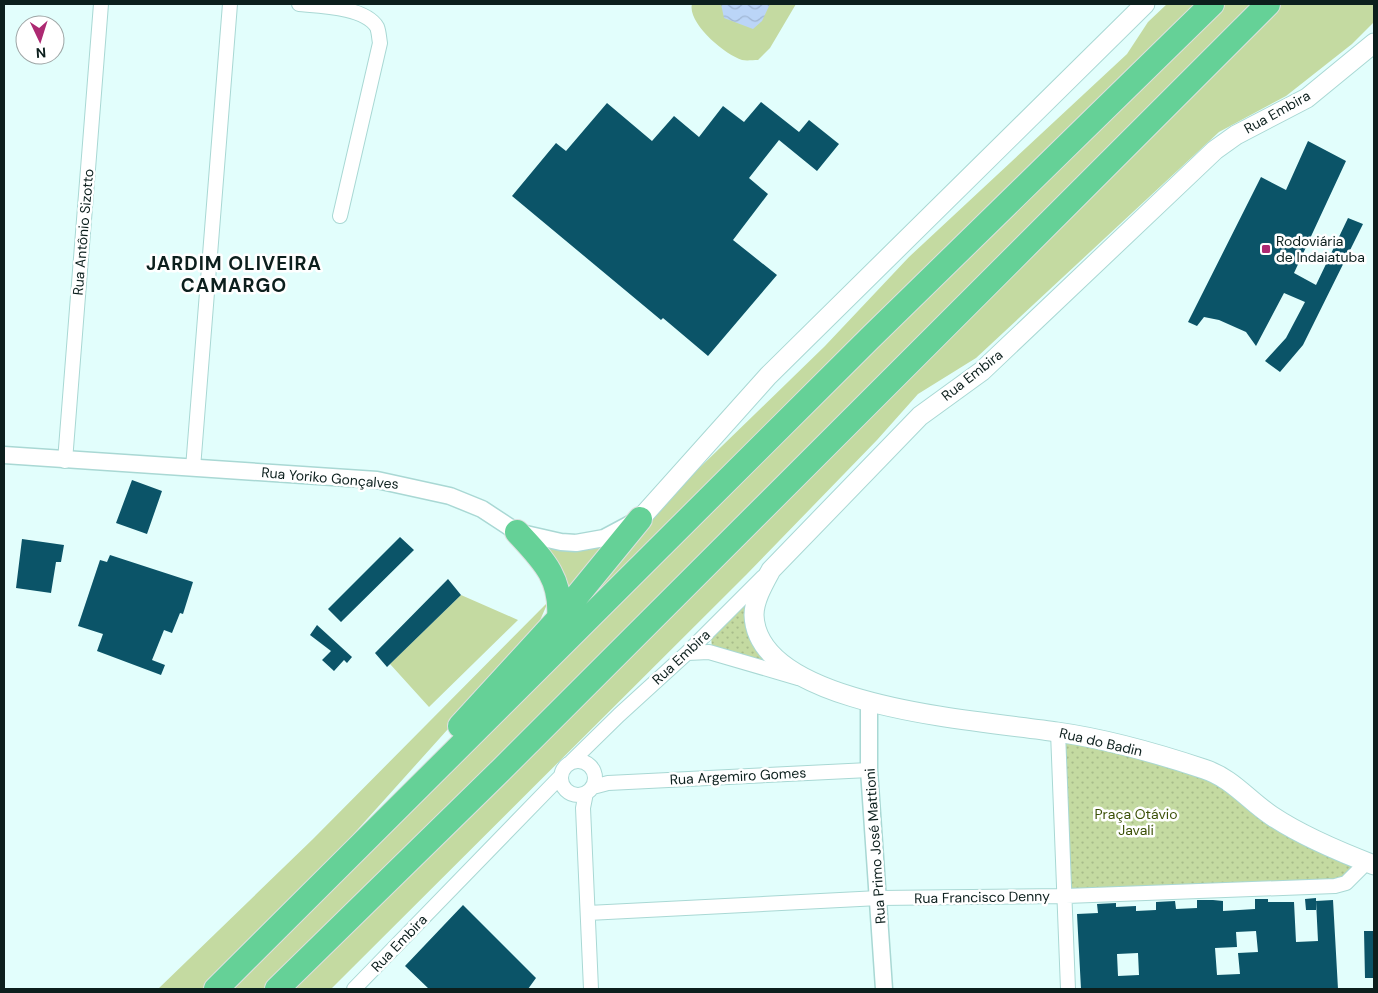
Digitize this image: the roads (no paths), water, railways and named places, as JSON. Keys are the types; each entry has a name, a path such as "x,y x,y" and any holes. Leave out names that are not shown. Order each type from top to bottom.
{"highway":[{"path":"216,989 375,833 870,338 1212,4"},
{"path":"277,989 502,770 1268,4"},
{"path":"375,833 394,798 559,618 640,518"},
{"path":"517,532 540,557 553,575 558,590 559,618"}],"main road":[{"path":"640,518 768,376 1144,4"},
{"name":"Rua Embira","path":"771,570 920,416 982,371 1215,150 1236,135 1307,98 1374,43"},
{"name":"Rua do Badin","path":"771,570 759,594 754,614 756,631 767,650 805,680 869,703 1058,732 1096,739 1165,757 1219,775 1231,782 1272,816 1370,863"}],"street":[{"name":"Rua Antônio Sizotto","path":"65,460 101,4"},
{"path":"193,468 230,4"},
{"path":"299,4 342,8 369,19 377,28 380,43 340,216"},
{"name":"Rua Yoriko Gonçalves","path":"4,455 368,479 417,487 450,496 482,509 517,532 548,540 576,543 604,538 640,518"},
{"name":"Rua Embira","path":"581,783 563,770 619,715 688,653 771,570"},
{"name":"Rua do Badin","path":"688,653 709,652 805,680"},
{"name":"Rua Primo José Mattioni","path":"869,703 869,770 884,989"},
{"path":"1058,732 1066,896 1068,989"},
{"path":"591,989 581,783 595,740"},
{"name":"Rua Argemiro Gomes","path":"571,762 583,762 581,783 869,770"},
{"name":"Rua Embira","path":"354,989 548,789 581,783"},
{"name":"Rua Francisco Denny","path":"588,913 879,898 1066,896 1335,886 1346,883 1370,863"}],"water":[{"path":"721,4 770,4 762,21 753,29 724,18"}],"place":[{"name":"Rodoviária de Indaiatuba","path":"1266,249"}],"district":[{"name":"JARDIM OLIVEIRA CAMARGO","path":"234,274"}],"park label":[{"name":"Praça Otávio Javali","path":"1136,822"}]}
